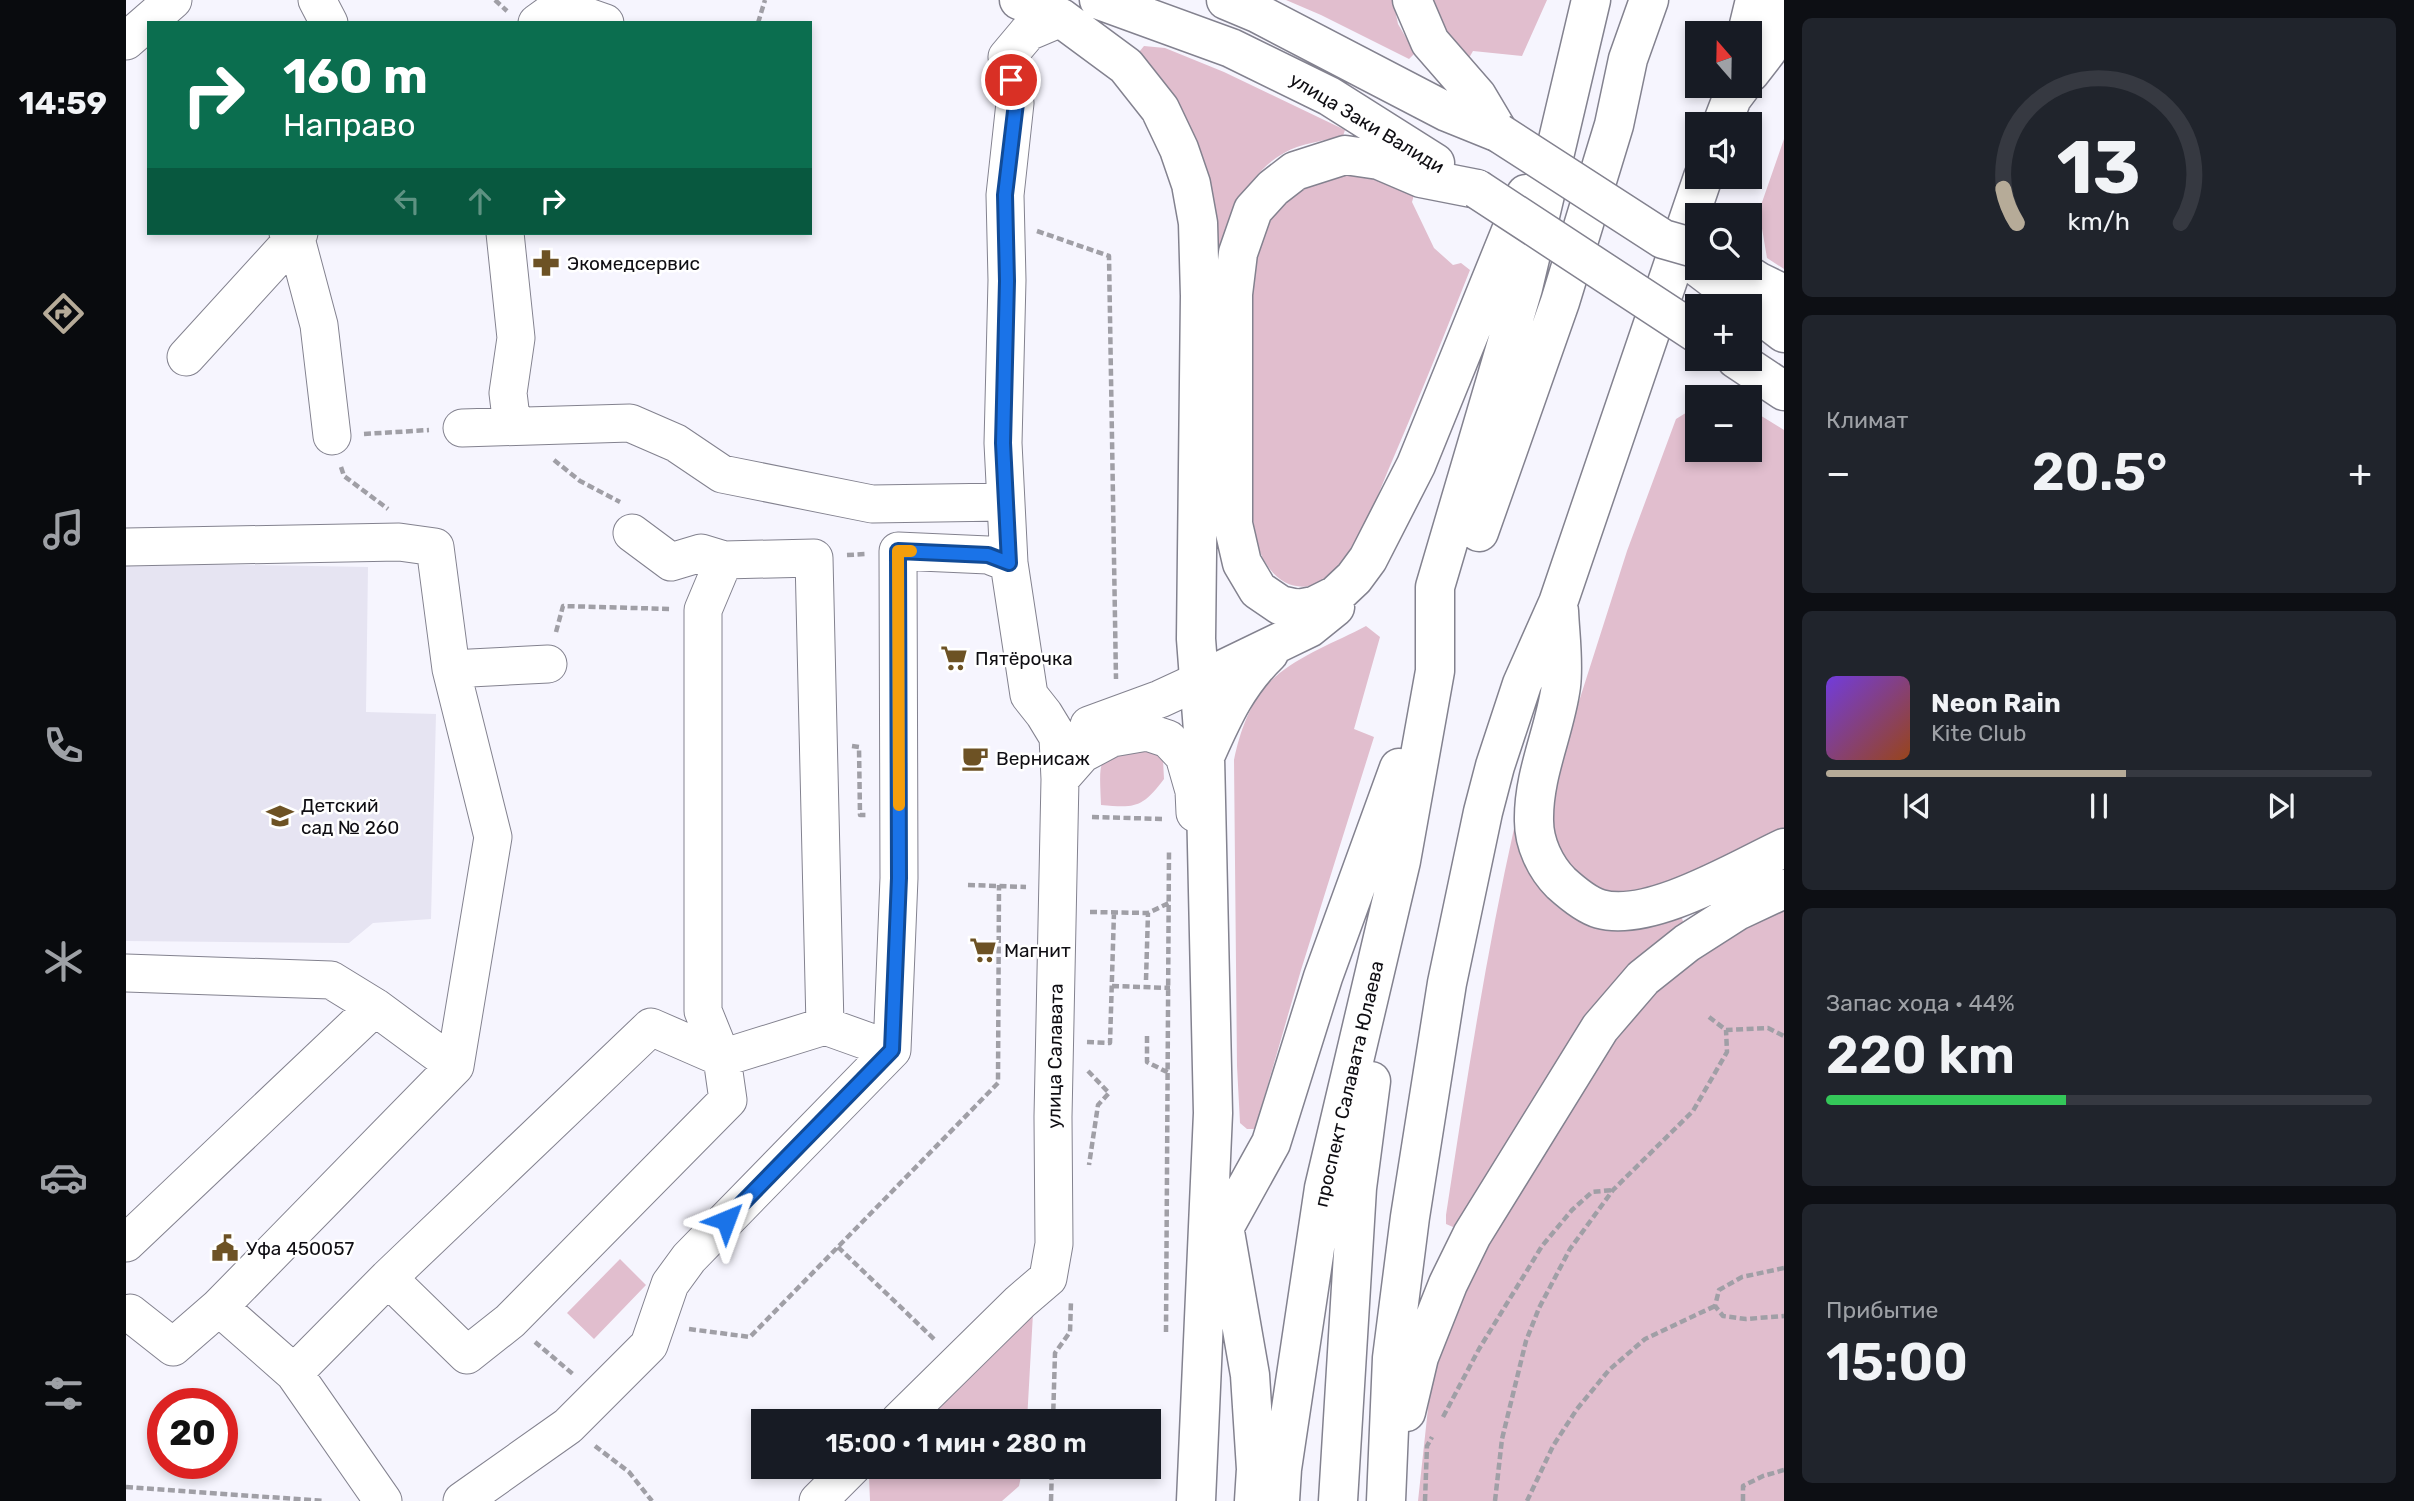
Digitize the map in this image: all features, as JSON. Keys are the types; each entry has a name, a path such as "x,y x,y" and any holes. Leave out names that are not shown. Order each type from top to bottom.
{"main road":[{"path":"1018,0 1061,18 1126,66 1152,98 1180,149 1191,184 1198,223 1200,264 1195,583 1209,873 1215,1245 1196,1501"},
{"name":"улица Заки Валиди","path":"1099,0 1231,48 1329,96 1424,169"},
{"path":"1226,0 1454,95 1478,96 1499,133 1680,244"},
{"path":"1412,0 1454,95"},
{"path":"1435,671 1435,587 1523,288 1591,0"},
{"path":"1199,681 1308,628 1343,598 1368,559 1416,465 1604,0"},
{"path":"1254,1501 1256,1469 1250,1375 1215,1245 1271,1143 1323,977 1435,671 1495,484 1560,302 1614,125 1628,59 1648,0"},
{"path":"1750,21 1755,0"},
{"path":"1762,58 1784,11"},
{"path":"1354,578 1336,595 1314,606 1298,609 1280,605 1258,590 1242,563 1233,524 1233,294 1238,253 1253,210 1273,188 1294,171 1345,155 1424,169 1477,189 1685,325"},
{"path":"1386,1497 1392,1358 1410,1217 1447,983 1495,766 1522,684 1558,603 1699,189"},
{"path":"1725,280 1755,294"},
{"path":"1762,303 1784,333"},
{"path":"1754,371 1784,391"},
{"path":"1558,603 1562,684 1537,784 1534,822 1540,852 1555,877 1573,894 1600,909 1629,911 1669,902 1784,848"},
{"path":"1205,757 1230,702 1257,665 1283,640"},
{"name":"проспект Салавата Юлаева","path":"1280,1501 1282,1469 1324,1188 1401,861 1435,671"},
{"path":"1338,1501 1357,1188 1401,861"},
{"path":"1386,1497 1419,1357 1448,1284 1472,1235 1600,1028 1643,978 1686,943 1737,911 1784,889"}],"street":[{"path":"149,21 173,0"},
{"path":"317,0 329,21"},
{"path":"554,9 575,12 600,21"},
{"path":"1061,18 1028,32 1007,57 1016,103 1005,195 1007,281 1004,502 1009,563 1029,695 1058,737 1160,699 1199,681"},
{"path":"126,41 147,23"},
{"path":"186,357 293,235"},
{"path":"294,235 319,325 332,436"},
{"path":"505,235 516,338 508,393 512,426"},
{"path":"462,429 630,423 676,443 722,474 872,504 1004,502"},
{"path":"628,518 671,562 701,553 724,560 814,558 825,1026"},
{"path":"126,547 399,542 435,547 451,669 494,837 455,1066 219,1307 173,1347 127,1312"},
{"path":"462,1501 568,1426 649,1345 670,1284 690,1258 892,1050 899,878 898,551 988,555 1009,563"},
{"path":"388,1278 467,1356 509,1321 728,1100 722,1058 703,1011 703,610 724,560"},
{"path":"451,669 548,663"},
{"path":"1060,779 1082,754 1112,738 1147,732 1168,739 1184,756 1194,791 1196,839 1209,873"},
{"name":"улица Салавата","path":"911,1409 1048,1278 1054,1244 1053,1117 1060,779 1058,737"},
{"path":"126,972 331,980 375,1007 455,1066"},
{"path":"126,1243 375,1007"},
{"path":"293,1373 388,1278 651,1027 722,1058 825,1026 892,1050"},
{"path":"219,1307 293,1373 383,1501"},
{"path":"818,1501 840,1479"}],"path":[{"path":"759,21 765,0"},
{"path":"1006,221 1109,256 1117,715"},
{"path":"512,426 628,518"},
{"path":"399,542 401,518 344,476 332,436 462,429"},
{"path":"814,558 898,551"},
{"path":"563,606 637,608"},
{"path":"842,745 859,747 860,815"},
{"path":"1094,817 1169,819"},
{"path":"1166,1335 1169,847"},
{"path":"656,1325 750,1336 998,1083 999,885"},
{"path":"1094,912 1148,913 1170,903"},
{"path":"1090,1042 1110,1043 1114,912"},
{"path":"1146,979 1148,913"},
{"path":"1112,986 1170,988"},
{"path":"1709,1017 1726,1030 1768,1028 1784,1037"},
{"path":"1495,1501 1502,1439 1526,1341 1539,1308 1570,1249 1613,1189 1693,1111 1727,1052 1726,1030"},
{"path":"1147,1036 1147,1062 1169,1073"},
{"path":"1081,1064 1109,1093 1102,1100"},
{"path":"1426,1501 1427,1446 1509,1298 1542,1246 1572,1210 1592,1192 1613,1189"},
{"path":"838,1247 958,1363"},
{"path":"1715,1306 1719,1290 1742,1277 1784,1268"},
{"path":"1715,1306 1723,1315 1746,1319 1784,1316"},
{"path":"1527,1501 1553,1446 1577,1409 1609,1370 1645,1339 1715,1306"},
{"path":"509,1321 599,1395"},
{"path":"1053,1409 1055,1353"},
{"path":"568,1426 629,1472 652,1501"},
{"path":"1743,1501 1743,1486 1784,1470"},
{"path":"1051,1501 1052,1479"},
{"path":"126,1487 324,1501"}],"shaded area":[{"path":"1286,0 1393,0 1398,24 1415,53 1409,59"},
{"path":"1432,0 1547,0 1522,56 1473,51 1469,58 1444,29"},
{"path":"1144,46 1165,48 1224,72 1345,130 1343,136 1298,147 1272,161 1244,194 1219,247 1208,180 1175,99 1139,52"},
{"path":"1784,139 1784,269 1767,258 1762,229 1762,203"},
{"path":"1350,173 1377,176 1414,195 1412,202 1434,248 1453,265 1461,263 1470,270 1372,510 1354,547 1328,578 1305,587 1295,586 1284,582 1267,565 1259,548 1253,521 1251,296 1256,256 1269,221 1284,199 1304,185"},
{"path":"1685,413 1685,462 1762,462 1762,416 1784,430 1784,830 1661,884 1628,894 1605,894 1582,881 1553,846 1551,789 1627,551 1676,419"},
{"name":"Детский сад № 260","path":"126,563 368,567 366,712 436,714 431,919 373,923 349,943 126,941"},
{"path":"1366,626 1380,637 1354,729 1374,737 1301,970 1255,1129 1247,1129 1240,1123 1237,1066 1236,749 1253,705 1275,677 1307,655"},
{"path":"1147,742 1163,759 1164,779 1150,796 1137,804 1101,805 1100,775 1104,759 1118,750"},
{"path":"1515,824 1521,857 1531,877 1542,892 1567,914 1582,922 1616,930 1646,928 1681,916 1684,924 1459,1223 1453,1227 1446,1224 1446,1215 1486,970"},
{"path":"1784,906 1784,1501 1418,1501 1433,1362 1457,1290 1611,1036 1654,987 1696,954"},
{"path":"620,1259 646,1285 594,1339 567,1313"},
{"path":"1033,1313 1028,1409 933,1409"},
{"path":"869,1479 1020,1479 1019,1486 1002,1501 870,1501"}],"slow traffic":[{"path":"899,805 898,551 911,551"}],"place":[{"name":"Экомедсервис","path":"546,263"},
{"name":"Пятёрочка","path":"954,658"},
{"name":"Вернисаж","path":"975,758"},
{"name":"Детский сад № 260","path":"280,816"},
{"name":"Магнит","path":"983,950"},
{"name":"Уфа 450057","path":"225,1248"}],"route":[{"path":"726,1220 892,1050 899,878 898,551 988,555 1009,563 1003,443 1007,281 1005,195 1016,103 1011,80"}]}
